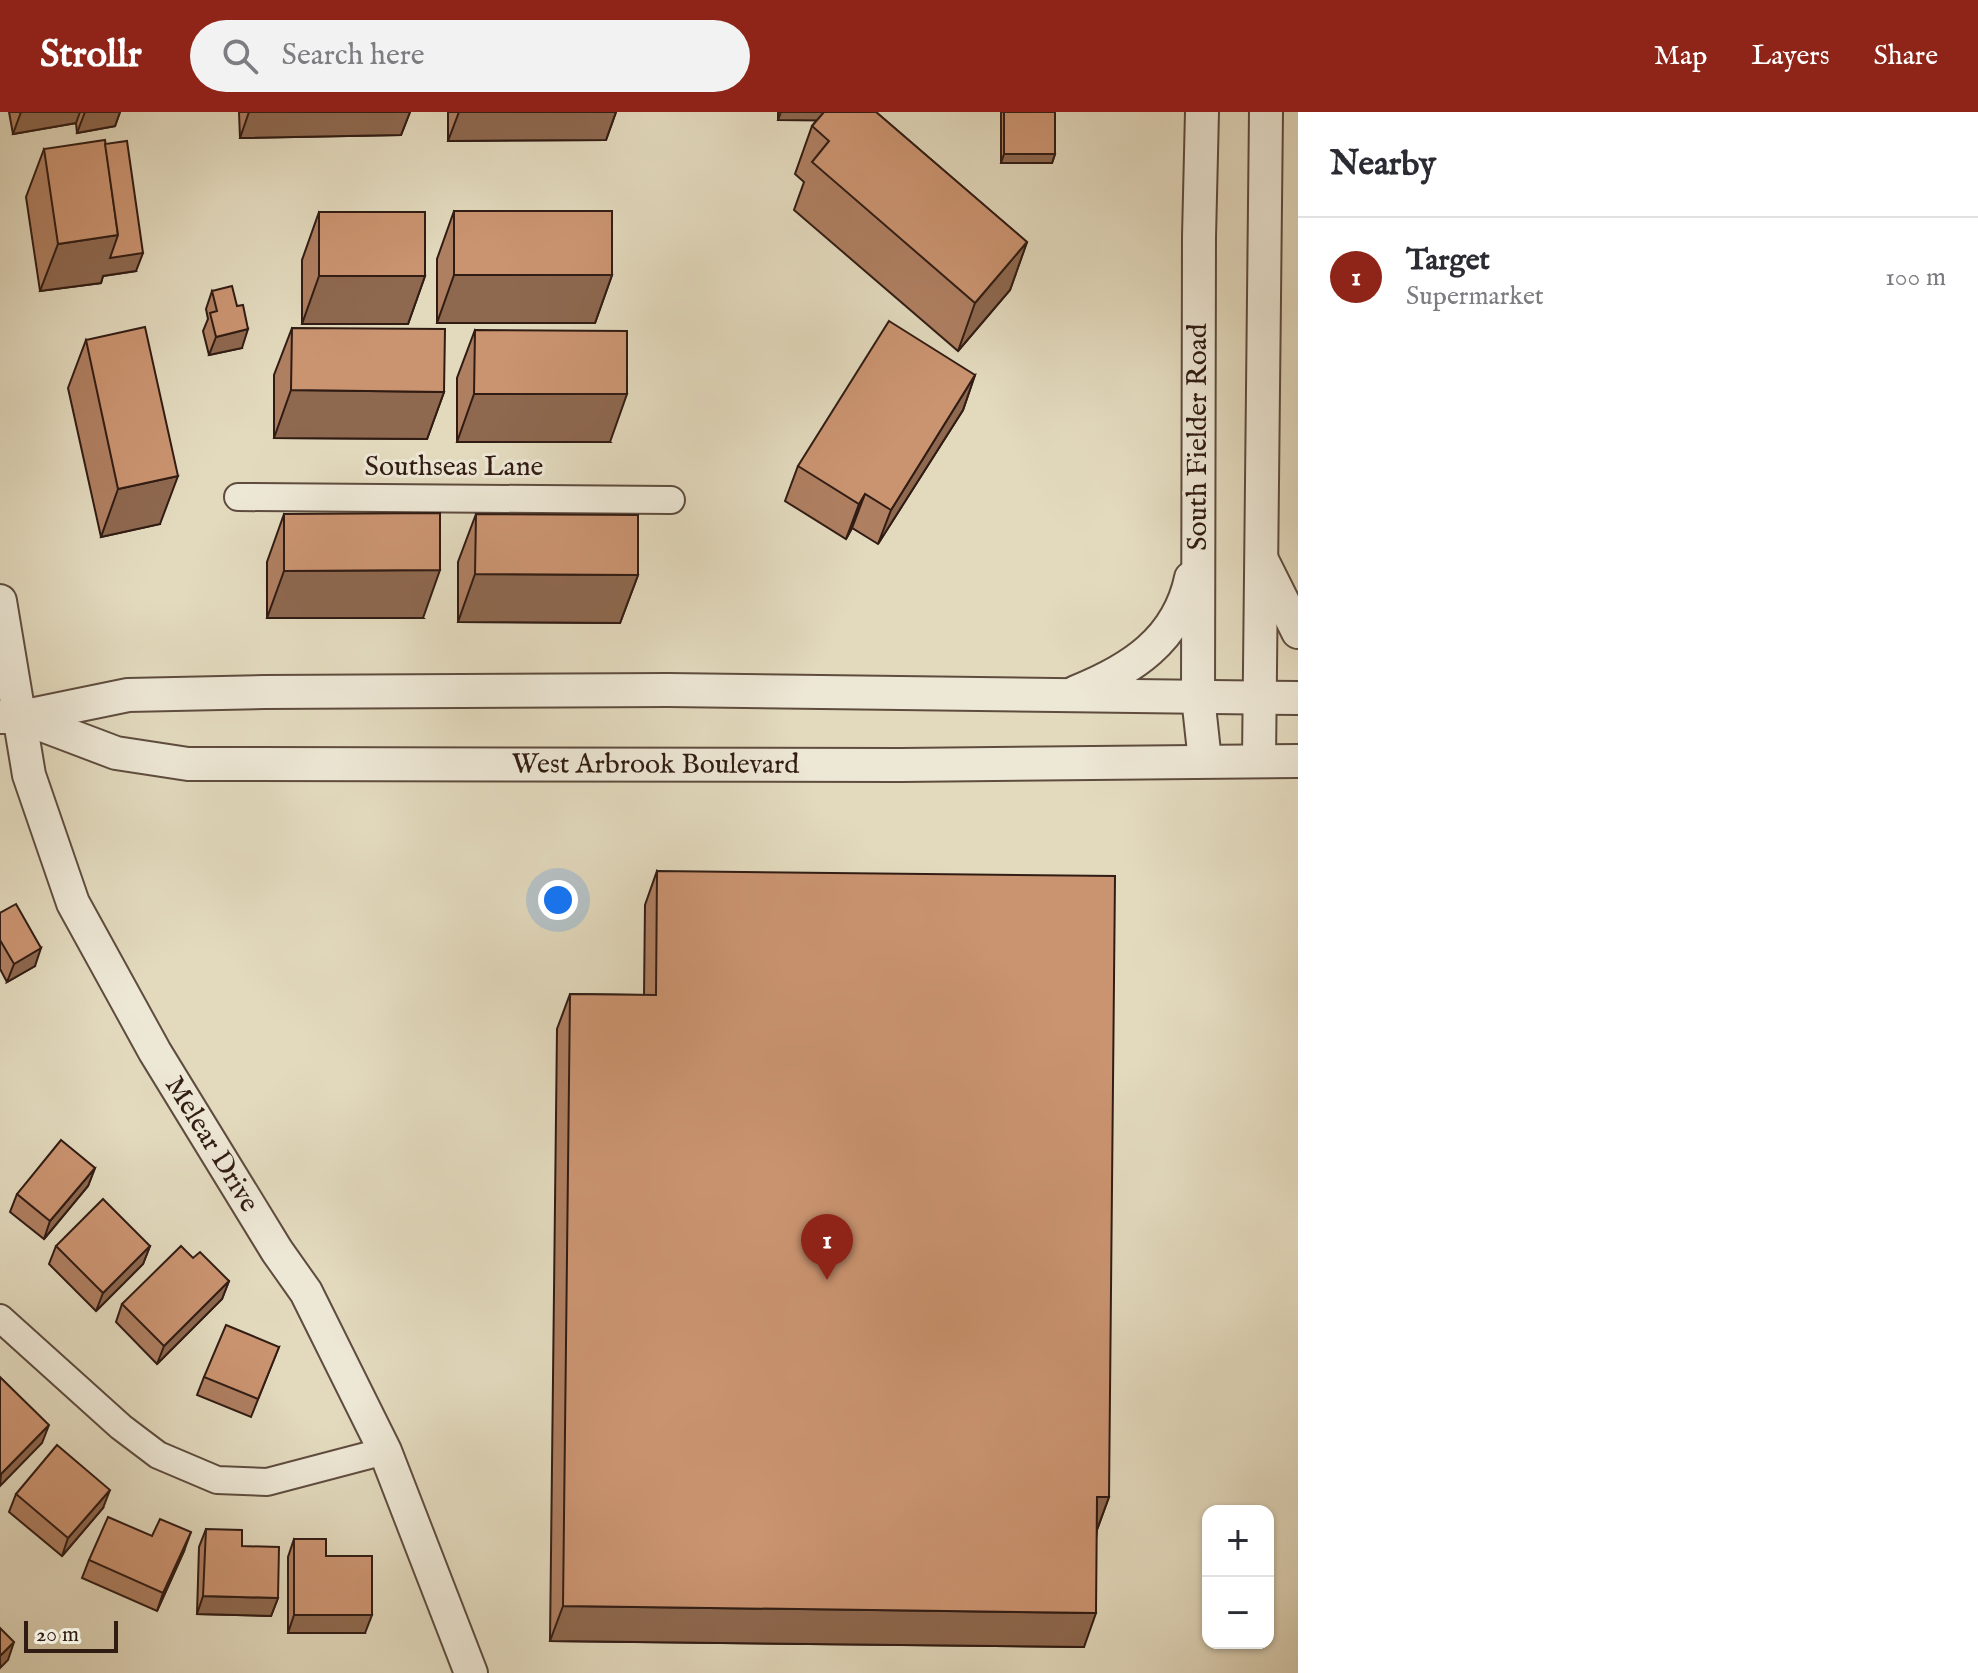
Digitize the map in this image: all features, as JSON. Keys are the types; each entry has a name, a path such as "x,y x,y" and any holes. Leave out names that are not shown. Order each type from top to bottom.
{"street":[{"name":"South Fielder Road","path":"1202,112 1198,697 1205,761"},
{"path":"1259,761 1266,112"},
{"name":"Southseas Lane","path":"238,497 671,500"},
{"path":"1068,695 1130,667 1152,650 1175,620 1188,592 1198,540"},
{"path":"1259,553 1298,632"},
{"name":"Melear Drive","path":"0,601 10,717 73,903 155,1052 277,1251 306,1292 385,1451 471,1673"},
{"path":"10,717 143,694 499,690 1298,698"},
{"name":"West Arbrook Boulevard","path":"10,717 116,753 188,764 901,765 1298,761"},
{"path":"0,1318 145,1446 158,1455 217,1480 267,1482 385,1451"}],"building":[{"path":"824,112 876,112 1027,242 975,303 812,162 829,141 812,126"},
{"path":"1004,112 1055,112 1055,154 1004,154"},
{"path":"105,140 118,235 58,244 44,149"},
{"path":"127,141 143,253 110,258 118,235 105,144"},
{"path":"454,211 612,211 612,275 454,275"},
{"path":"319,212 425,212 425,276 319,276"},
{"path":"232,286 237,306 243,305 248,329 216,337 210,313 217,311 212,291"},
{"path":"889,321 975,375 891,510 865,494 859,504 798,466"},
{"path":"145,327 178,476 118,489 86,340"},
{"path":"292,328 445,329 444,392 291,390"},
{"path":"475,330 627,331 627,394 474,394"},
{"path":"440,513 440,570 284,571 284,514"},
{"path":"476,514 638,515 638,575 475,574"},
{"path":"657,871 1115,876 1109,1497 1097,1497 1096,1613 563,1606 570,994 656,995"},
{"path":"16,904 41,948 14,964 0,940 0,913"},
{"path":"61,1140 95,1168 50,1221 17,1194"},
{"path":"103,1199 150,1246 103,1293 56,1246"},
{"path":"181,1246 193,1258 200,1252 229,1281 164,1346 122,1304"},
{"path":"226,1325 279,1347 258,1399 204,1377"},
{"path":"0,1377 49,1425 1,1474 0,1473"},
{"path":"57,1445 110,1490 68,1538 16,1494"},
{"path":"108,1517 152,1536 160,1519 191,1532 163,1593 89,1560"},
{"path":"206,1529 242,1530 242,1546 279,1547 278,1598 203,1596"},
{"path":"294,1539 326,1539 326,1556 372,1556 372,1615 294,1615"},
{"path":"0,1628 14,1642 0,1656"}],"place":[{"name":"Target","path":"827,1280"}]}
